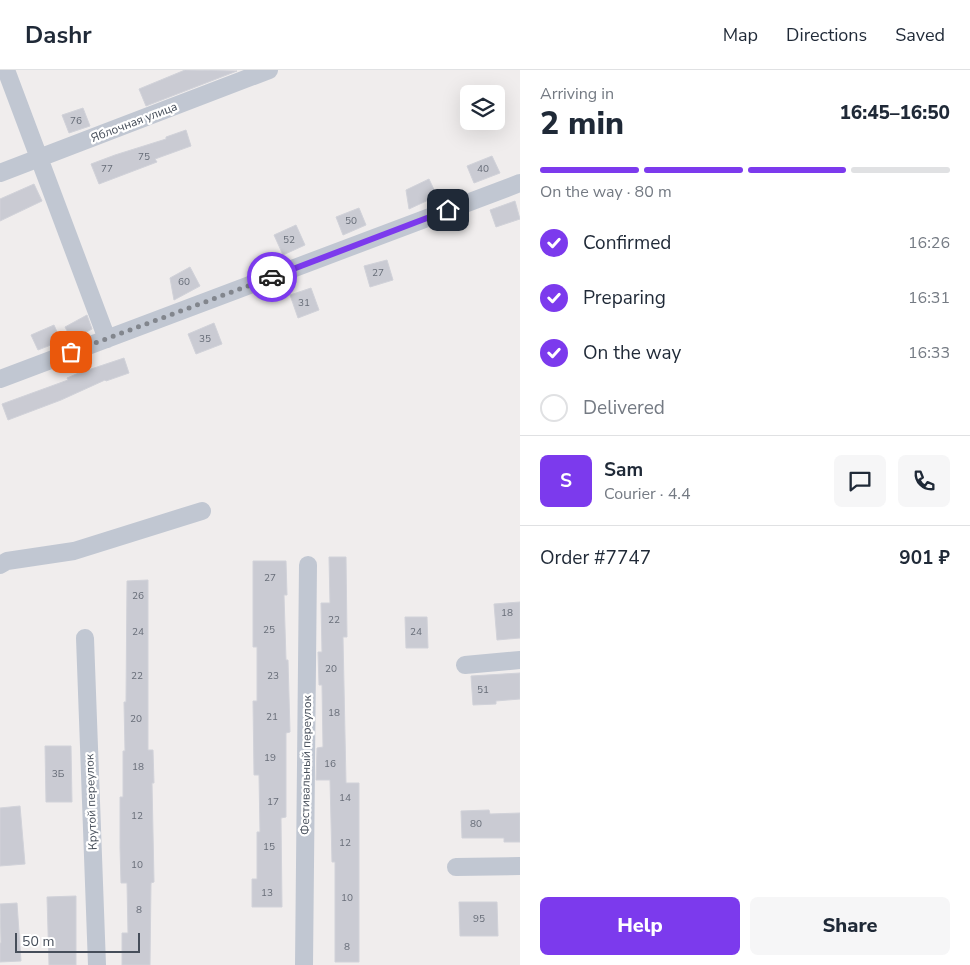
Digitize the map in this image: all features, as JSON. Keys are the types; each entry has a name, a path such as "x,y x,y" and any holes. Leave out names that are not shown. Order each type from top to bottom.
{"street":[{"path":"6,70 107,339"},
{"name":"Яблочная улица","path":"0,173 269,70"},
{"path":"0,379 520,183"},
{"path":"0,565 7,561 74,551 202,511"},
{"name":"Фестивальный переулок","path":"304,965 308,565"},
{"name":"Крутой переулок","path":"84,638 97,965"},
{"path":"465,665 520,660"},
{"path":"456,868 520,866"}],"building":[{"path":"185,70 237,71 146,106 139,89"},
{"path":"83,108 90,126 69,133 62,115"},
{"path":"186,130 191,146 155,159 157,162 99,184 91,164 166,139 166,137"},
{"path":"492,156 500,173 474,183 467,166"},
{"path":"429,179 437,196 409,209 406,190"},
{"path":"34,184 42,201 0,221 0,199"},
{"path":"515,201 520,219 496,227 490,210"},
{"path":"359,208 366,225 343,235 336,217"},
{"path":"296,225 305,245 283,255 274,235"},
{"path":"387,260 393,280 370,287 364,266"},
{"path":"190,267 200,286 174,300 170,278"},
{"path":"311,288 319,310 298,318 290,295"},
{"path":"87,315 92,329 72,340 65,327"},
{"path":"214,323 222,344 196,354 188,334"},
{"path":"54,325 61,341 38,350 31,335"},
{"path":"124,358 129,373 105,380 61,400 8,420 2,404 68,380 67,378 88,369"},
{"path":"329,557 346,557 347,637 343,637 346,783 359,783 359,962 335,962 335,862 332,862 330,780 316,780 317,748 323,747 322,685 319,685 318,652 322,652 321,603 330,603"},
{"path":"253,561 286,561 287,595 284,595 290,732 286,733 286,817 281,818 282,907 252,907 252,879 257,879 257,832 260,832 259,775 254,775 253,701 257,701 257,647 253,647"},
{"path":"148,580 148,750 153,750 154,783 152,783 154,882 151,883 150,965 122,965 122,933 128,933 127,883 121,883 120,847 120,797 123,797 123,751 125,751 124,702 126,702 127,581"},
{"path":"520,602 520,638 497,640 494,604"},
{"path":"405,617 427,617 428,648 406,648"},
{"path":"520,673 520,699 496,701 496,704 473,705 471,676"},
{"path":"45,746 71,746 72,802 46,802"},
{"path":"20,806 25,864 0,866 0,808"},
{"path":"489,810 490,814 520,813 520,842 504,842 504,838 462,838 461,811"},
{"path":"76,896 76,965 49,965 47,897"},
{"path":"459,902 497,902 498,936 460,936"},
{"path":"17,903 21,961 0,962 0,904"}],"way so far":[{"path":"71,352 272,277"}],"route":[{"path":"272,277 448,210"}]}
